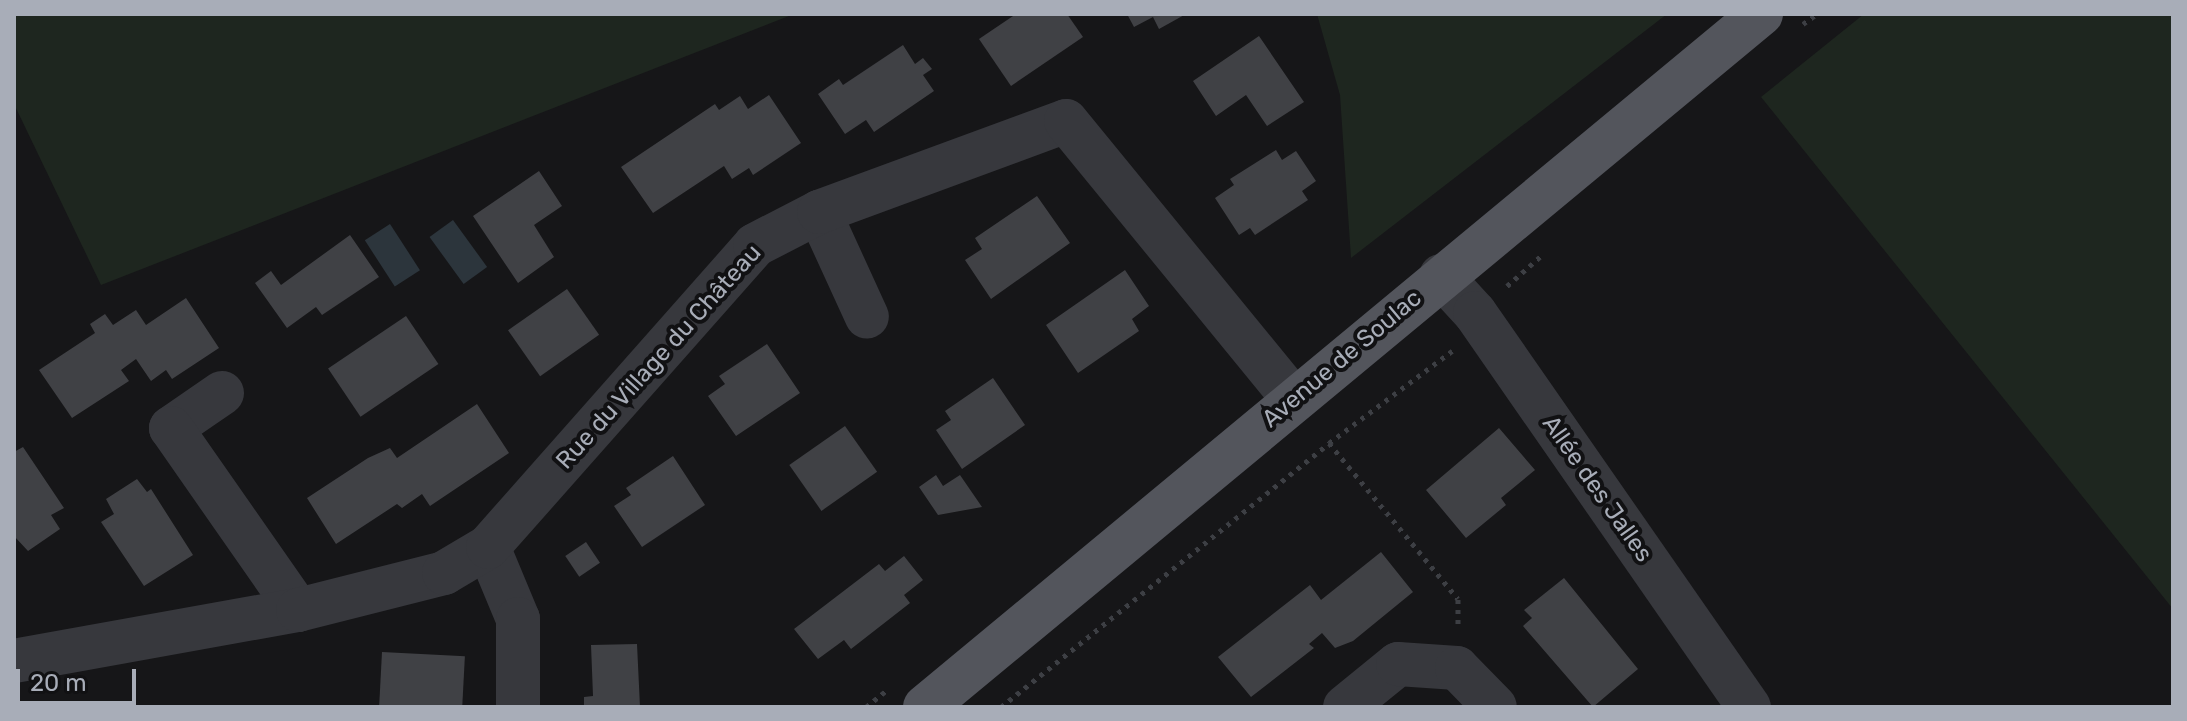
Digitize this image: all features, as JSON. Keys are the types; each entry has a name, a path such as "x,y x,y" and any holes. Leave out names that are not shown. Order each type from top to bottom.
{"main road":[{"name":"Avenue de Soulac","path":"925,707 1441,276 1777,24"}],"street":[{"name":"Rue du Village du Château","path":"14,661 298,610 444,573 488,547 755,245 819,212 1066,121 1294,400"},
{"path":"819,212 867,317"},
{"name":"Allée des Jalles","path":"1441,276 1475,313 1749,707"},
{"path":"222,393 171,428 298,610"},
{"path":"488,547 518,619 518,707"},
{"path":"1345,707 1398,664 1457,668 1495,707"}],"path":[{"path":"1777,24 1817,14"},
{"path":"1001,707 1329,443 1451,353 1475,313 1547,251"},
{"path":"1329,443 1458,599 1457,668"}],"shaded area":[{"path":"14,14 794,14 101,285 14,104"},
{"path":"1317,14 1667,14 1351,258 1340,95"},
{"path":"1864,14 2173,14 2173,609 1761,97"},
{"path":"453,220 487,267 464,284 430,237"},
{"path":"390,224 420,270 395,286 365,240"}],"building":[{"path":"1016,14 1067,14 1083,37 1011,86 979,39"},
{"path":"1127,14 1186,14 1159,29 1153,17 1134,27"},
{"path":"1259,36 1304,102 1267,126 1246,95 1216,116 1193,81"},
{"path":"903,45 915,64 923,58 932,69 923,75 934,91 874,132 866,120 845,134 818,94 839,79 843,85"},
{"path":"769,95 801,143 753,175 749,168 732,179 724,166 653,213 621,167 715,104 719,110 740,96 748,109"},
{"path":"1276,150 1282,160 1296,151 1316,181 1302,191 1308,200 1255,235 1250,228 1239,235 1215,198 1234,185 1230,179"},
{"path":"539,171 562,206 534,225 554,257 518,283 473,216"},
{"path":"1037,196 1070,243 991,299 965,260 982,249 975,238"},
{"path":"350,235 379,277 322,315 316,307 287,328 255,283 271,271 281,285"},
{"path":"1125,270 1149,306 1132,319 1139,331 1078,373 1046,325"},
{"path":"567,289 599,335 540,376 508,330"},
{"path":"186,298 219,348 172,379 166,370 151,381 136,359 121,370 129,381 72,418 39,370 95,333 90,324 105,314 113,325 136,310 146,325"},
{"path":"406,316 438,364 361,417 328,369"},
{"path":"767,344 800,393 736,436 708,396 725,384 719,376"},
{"path":"993,378 1025,425 962,469 936,430 951,420 945,411"},
{"path":"477,404 509,453 430,506 422,494 402,508 397,504 336,544 307,498 368,458 390,448 397,458"},
{"path":"845,426 877,472 821,511 789,465"},
{"path":"1499,428 1535,470 1501,498 1506,505 1466,538 1426,490"},
{"path":"23,447 64,508 51,515 60,529 28,551 14,536 14,452"},
{"path":"673,456 705,505 642,547 614,506 631,495 626,488"},
{"path":"936,475 943,486 960,475 982,507 938,515 919,487"},
{"path":"137,479 147,492 151,489 193,555 144,586 101,522 114,514 106,499"},
{"path":"586,542 600,563 579,577 565,556"},
{"path":"1381,552 1413,592 1353,641 1335,648 1322,633 1309,644 1314,648 1251,697 1218,657 1310,585 1321,600"},
{"path":"904,556 923,580 904,595 910,603 851,649 844,640 818,659 794,629 879,564 885,571"},
{"path":"1564,578 1638,669 1593,707 1523,626 1532,618 1524,610"},
{"path":"637,644 640,707 584,707 584,697 593,696 591,645"},
{"path":"382,652 465,656 462,707 379,707"}]}
